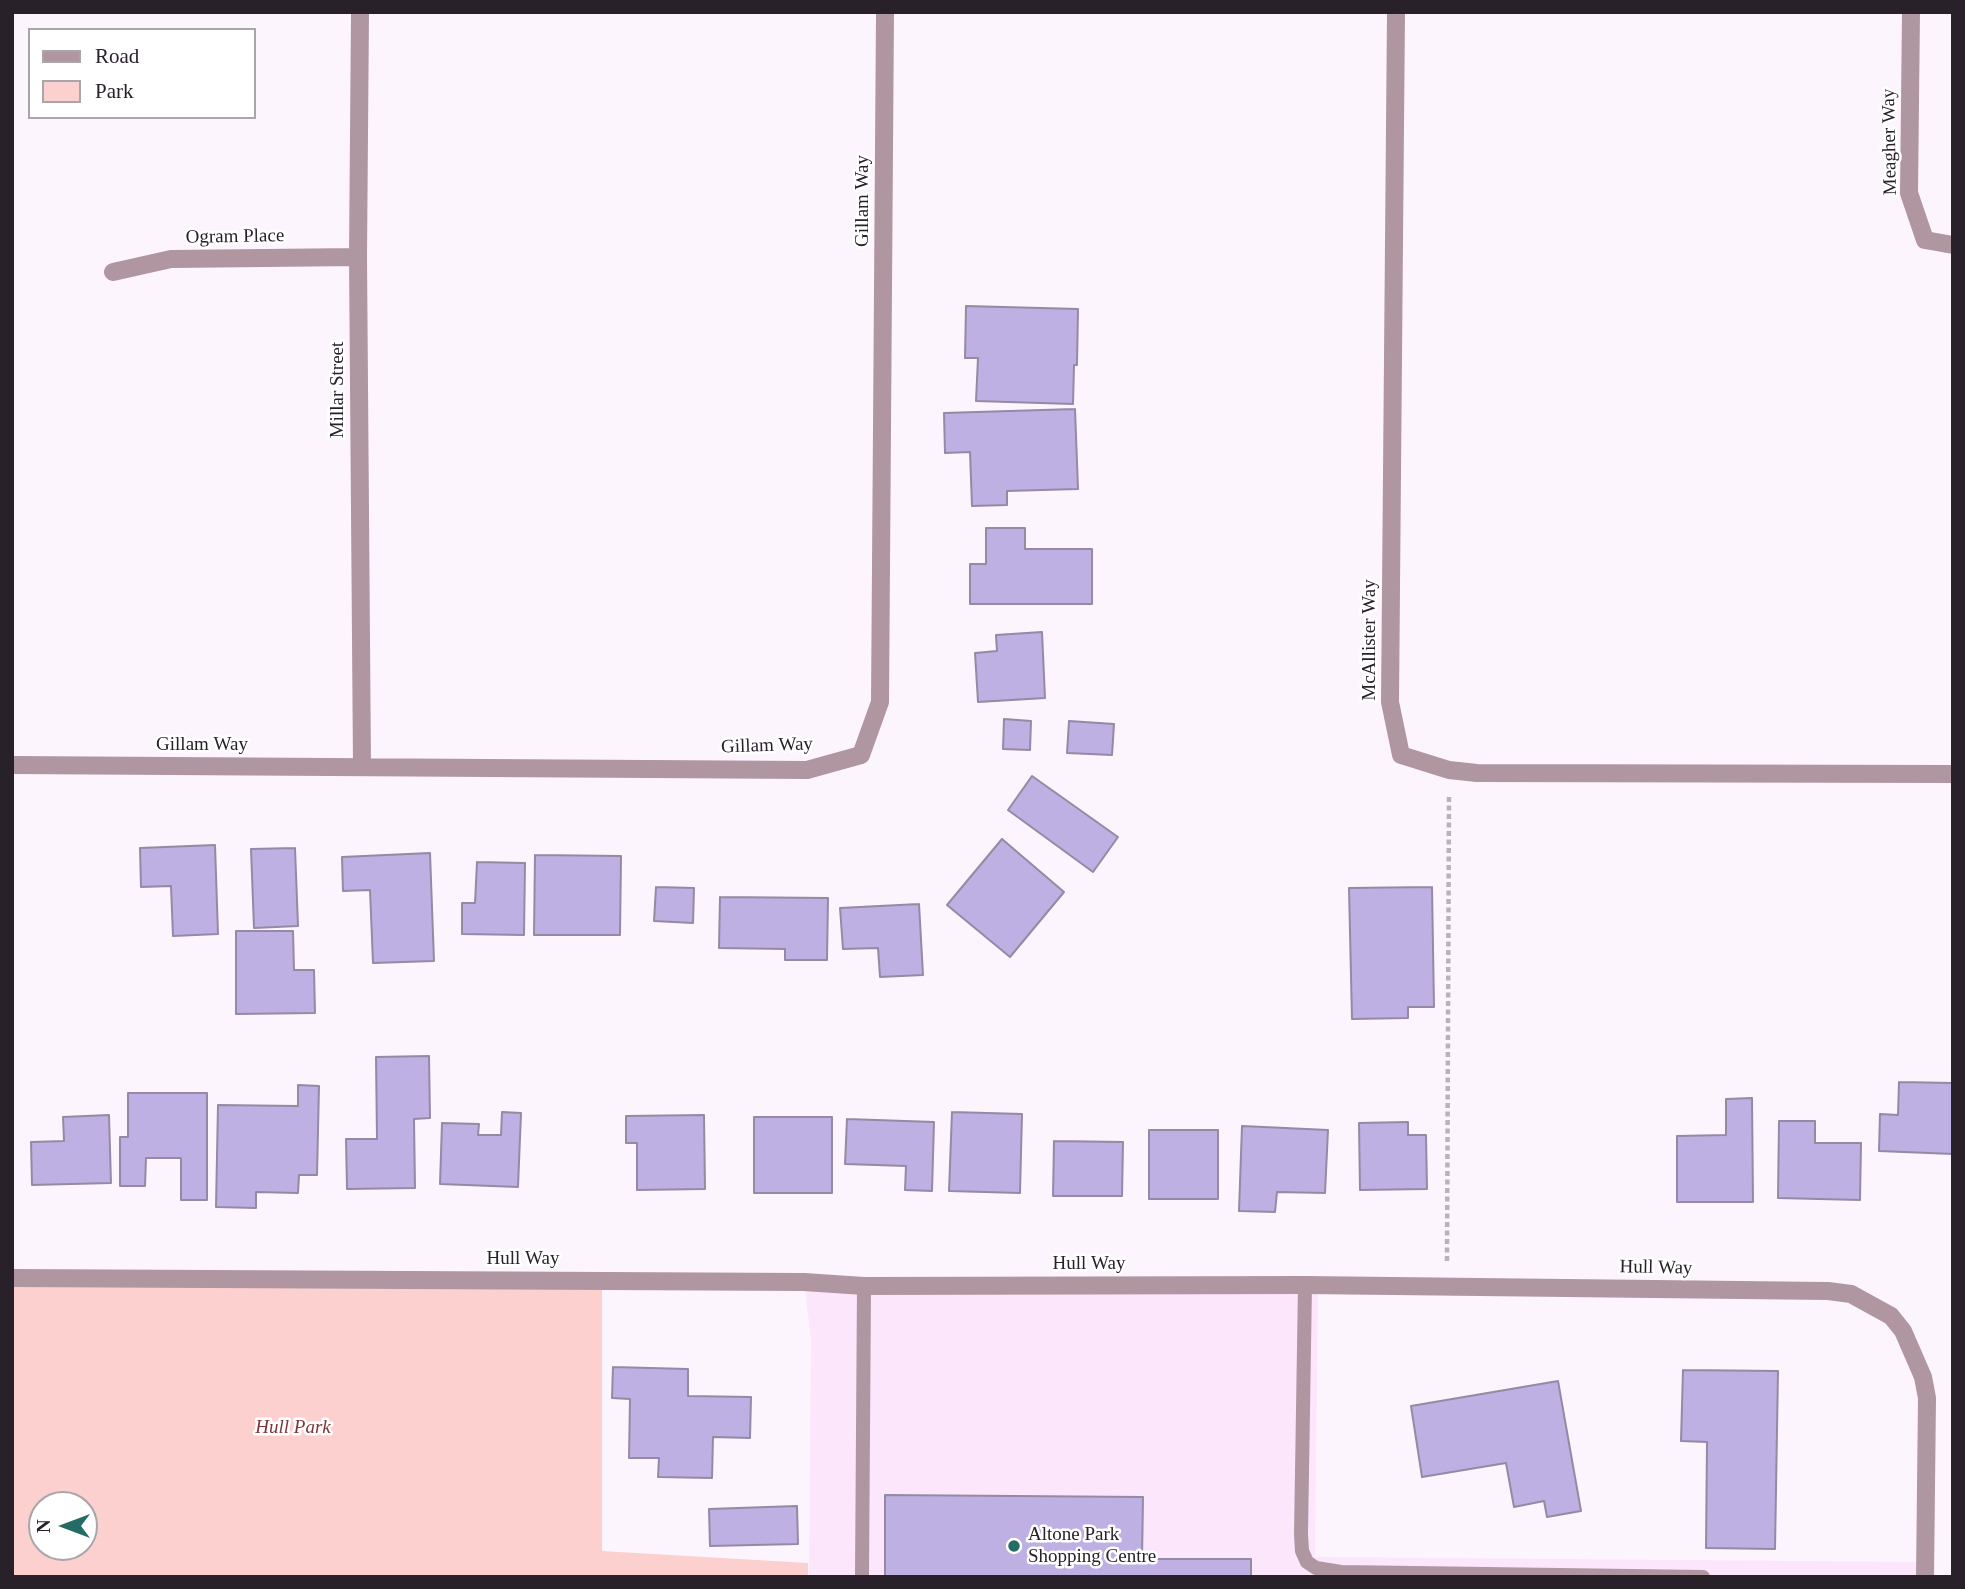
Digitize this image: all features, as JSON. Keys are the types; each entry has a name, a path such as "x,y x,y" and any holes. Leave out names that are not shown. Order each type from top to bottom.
{"street":[{"name":"Millar Street","path":"360,12 358,257 362,767"},
{"name":"Gillam Way","path":"12,765 807,770 861,755 880,702 885,12"},
{"name":"McAllister Way","path":"1396,12 1390,702 1401,755 1449,770 1477,773 1953,774"},
{"name":"Meagher Way","path":"1911,12 1909,193 1924,240 1953,245"},
{"name":"Ogram Place","path":"113,272 171,259 358,257"},
{"name":"Hull Way","path":"12,1278 791,1282 864,1286 1305,1285 1851,1293 1891,1317 1903,1331 1923,1377 1927,1398 1925,1577"}],"lane":[{"path":"1305,1285 1301,1534 1302,1551 1307,1562 1316,1568 1341,1572 1703,1577"},
{"path":"862,1577 864,1286"}],"path":[{"path":"1446,1287 1449,770"}],"shaded area":[{"path":"804,1282 1318,1286 1315,1557 1925,1562 1925,1577 809,1577 811,1338"}],"green space":[{"name":"Hull Park","path":"12,1278 602,1281 602,1551 808,1563 808,1577 12,1577"}],"building":[{"path":"966,306 1078,309 1073,404 976,401 978,358 965,358"},
{"path":"1075,409 1078,489 1007,491 1007,505 972,506 970,452 945,453 944,413"},
{"path":"986,528 1025,528 1025,549 1092,549 1092,604 970,604 970,564 986,564"},
{"path":"1042,632 1045,698 978,702 975,653 997,651 996,635"},
{"path":"1004,719 1031,721 1030,750 1003,749"},
{"path":"1069,721 1114,724 1112,755 1067,753"},
{"path":"1032,776 1118,837 1093,872 1008,810"},
{"path":"1002,839 1064,892 1010,957 947,905"},
{"path":"215,845 218,934 173,936 171,886 141,887 140,848"},
{"path":"295,848 298,926 254,928 251,849"},
{"path":"430,853 434,961 373,963 370,890 343,891 342,857"},
{"path":"535,855 621,856 620,935 534,935"},
{"path":"477,862 525,863 524,935 462,934 462,903 475,903"},
{"path":"656,887 694,888 693,923 654,921"},
{"path":"1432,887 1434,1007 1408,1007 1408,1018 1352,1019 1349,888"},
{"path":"720,897 828,898 827,960 785,960 785,949 719,948"},
{"path":"919,904 923,975 880,977 878,948 843,949 840,908"},
{"path":"236,931 293,931 294,970 314,970 315,1013 236,1014"},
{"path":"429,1056 430,1118 414,1119 415,1188 347,1189 346,1139 377,1139 376,1057"},
{"path":"1899,1082 1953,1083 1953,1154 1879,1151 1880,1114 1898,1115"},
{"path":"298,1085 319,1086 317,1175 299,1175 298,1193 256,1192 256,1208 216,1207 218,1105 298,1106"},
{"path":"128,1093 207,1093 207,1200 181,1200 181,1158 146,1158 145,1186 120,1186 120,1137 128,1137"},
{"path":"1752,1098 1753,1202 1677,1202 1677,1136 1726,1135 1726,1099"},
{"path":"502,1112 521,1113 518,1187 440,1184 442,1123 479,1124 478,1135 501,1135"},
{"path":"952,1112 1022,1114 1020,1193 949,1191"},
{"path":"109,1115 111,1183 32,1185 31,1142 64,1141 63,1117"},
{"path":"704,1115 705,1189 637,1190 637,1143 626,1143 626,1116"},
{"path":"754,1117 832,1117 832,1193 754,1193"},
{"path":"847,1119 934,1122 932,1191 905,1190 906,1166 845,1164"},
{"path":"1779,1121 1815,1121 1815,1143 1861,1143 1860,1200 1778,1198"},
{"path":"1408,1122 1408,1135 1426,1135 1427,1189 1360,1190 1359,1123"},
{"path":"1242,1126 1328,1130 1325,1193 1277,1192 1275,1212 1239,1211"},
{"path":"1149,1130 1218,1130 1218,1199 1149,1199"},
{"path":"1054,1141 1123,1142 1122,1196 1053,1196"},
{"path":"613,1367 688,1369 688,1396 751,1397 750,1438 713,1437 712,1478 658,1477 659,1458 629,1458 630,1399 612,1398"},
{"path":"1683,1370 1778,1371 1775,1549 1706,1548 1707,1442 1681,1441"},
{"path":"1558,1381 1581,1511 1547,1517 1544,1501 1514,1507 1506,1463 1422,1477 1411,1406"},
{"name":"Altone Park Shopping Centre","path":"885,1495 1143,1497 1142,1559 1251,1559 1251,1577 885,1577"},
{"path":"797,1506 798,1544 710,1546 709,1509"}],"place":[{"name":"Altone Park Shopping Centre","path":"1014,1546"}]}
